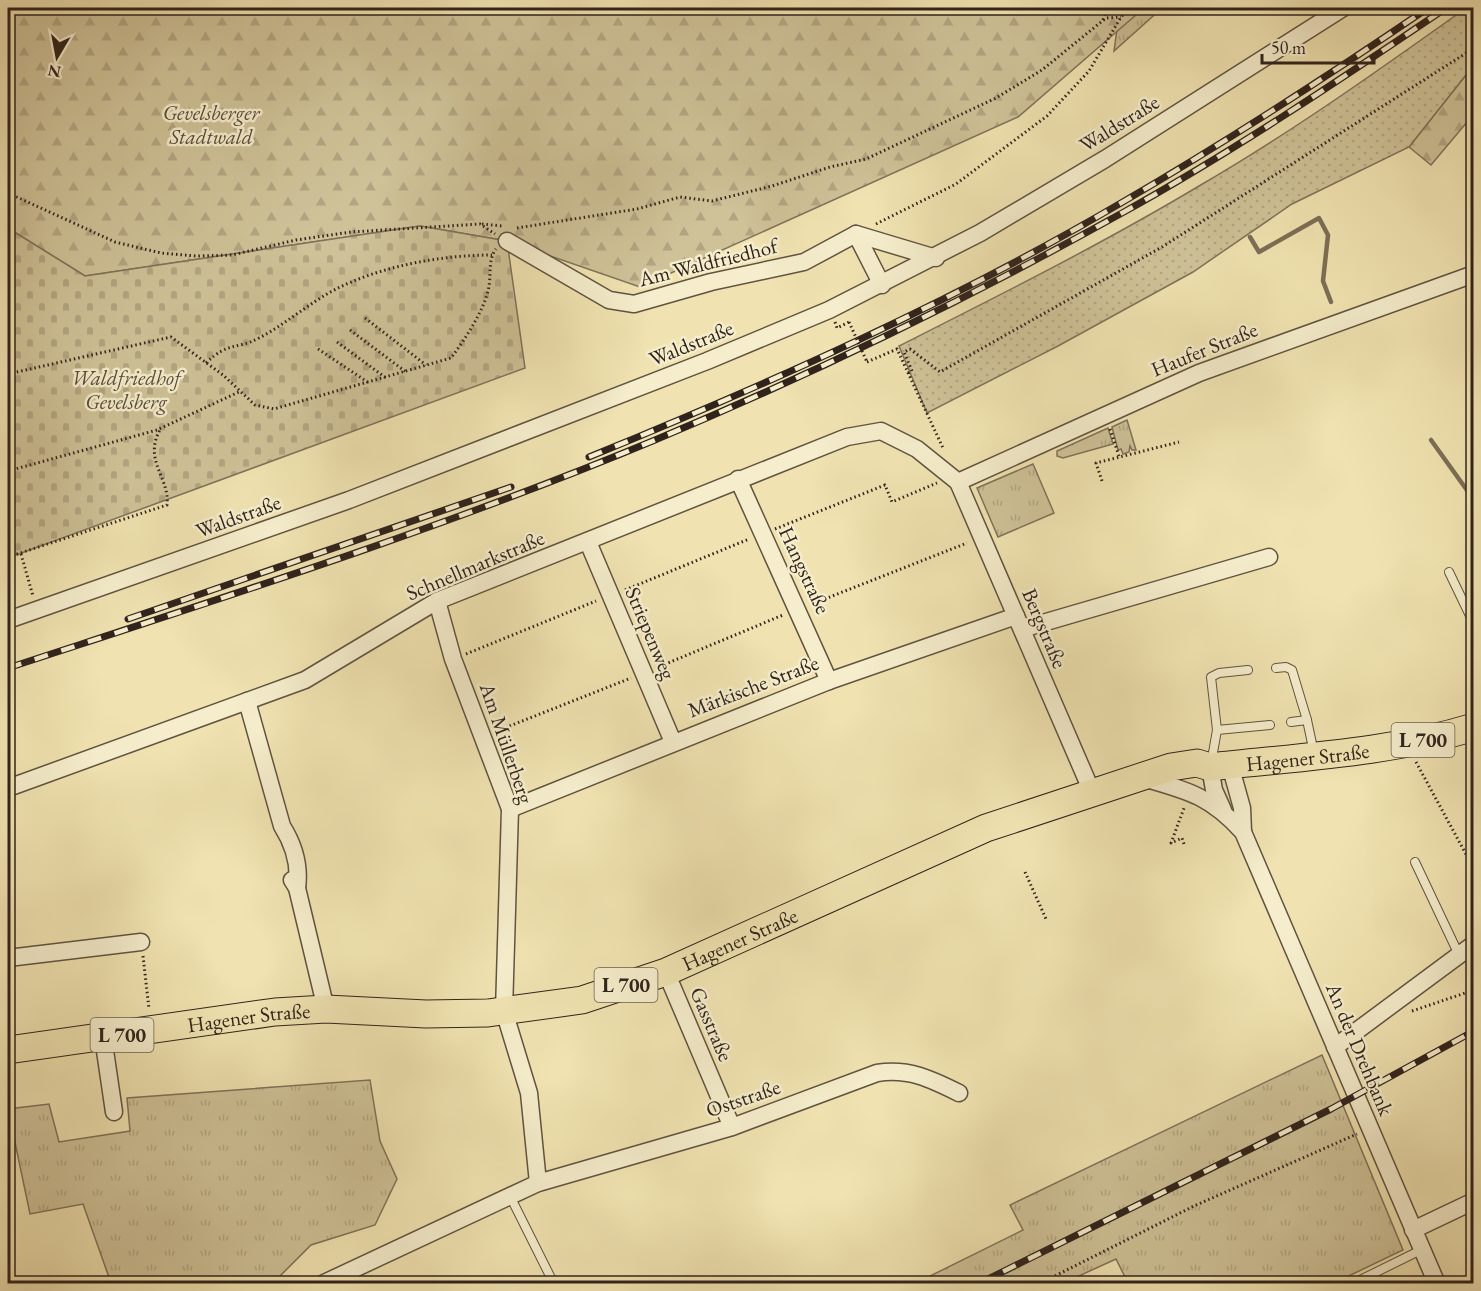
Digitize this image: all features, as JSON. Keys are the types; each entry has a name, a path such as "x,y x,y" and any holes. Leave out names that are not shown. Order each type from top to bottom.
{"main road":[{"name":"Hagener Straße","path":"8,1050 275,1012 326,1010 426,1014 504,1011 582,1000 666,972 986,828 1092,792 1186,764 1220,766 1314,756 1406,744 1473,727"}],"street":[{"name":"Waldstraße","path":"8,620 348,500 707,361 882,285 936,258 1105,159 1343,8"},
{"path":"856,234 936,258"},
{"path":"856,234 882,285"},
{"name":"Am Waldfriedhof","path":"507,241 609,300 634,304 711,282 804,262 856,234"},
{"name":"Haufer Straße","path":"958,482 1199,373 1473,274"},
{"name":"Schnellmarkstraße","path":"8,788 305,680 437,601 588,542 738,479 847,438 881,431 917,449 958,482"},
{"name":"Hangstraße","path":"738,479 829,681"},
{"name":"Bergstraße","path":"958,482 1092,792"},
{"name":"Striepenweg","path":"588,542 673,742"},
{"name":"Märkische Straße","path":"510,809 829,681 1019,622 1269,557"},
{"name":"Am Müllerberg","path":"437,601 453,659 510,809 504,1011"},
{"path":"247,701 282,826 291,841 299,873 297,888 326,1010"},
{"name":"An der Drehbank","path":"1220,766 1214,790 1223,810 1243,832 1437,1284"},
{"name":"An der Drehbank","path":"1220,766 1242,808 1243,832"},
{"name":"An der Drehbank","path":"1142,778 1190,793 1223,810"},
{"path":"8,958 141,942"},
{"path":"1335,1047 1473,944"},
{"name":"Gasstraße","path":"666,972 732,1127"},
{"path":"504,1011 529,1093 538,1183"},
{"path":"103,1037 114,1112"},
{"name":"Oststraße","path":"322,1284 538,1183 732,1127 877,1073 894,1071 922,1074 959,1093"},
{"path":"1413,1230 1473,1201"}],"lane":[{"path":"1449,572 1473,624"},
{"path":"1276,668 1286,667 1292,670 1295,676 1314,756"},
{"path":"1220,766 1211,676 1248,670"},
{"path":"1291,722 1306,720"},
{"path":"1217,730 1269,725"},
{"path":"1415,862 1459,955"},
{"path":"510,1196 554,1284"},
{"path":"1352,1284 1421,1250"}],"path":[{"path":"1102,21 1107,8"},
{"path":"856,234 956,184 1047,116 1089,71 1120,17 1129,8"},
{"path":"8,194 116,242 161,253 196,256 232,255 296,240 351,232 480,224 521,228 637,209 680,197 712,201 866,159 996,98 1042,70 1106,18 1120,17"},
{"path":"908,373 912,371 904,352 910,349 940,372 1162,247 1473,48"},
{"path":"206,363 221,349 256,340 271,332 337,288 428,259 492,255 507,241 480,224"},
{"path":"8,374 171,337 241,391 255,405 274,409 451,358 466,338 488,291 492,255"},
{"path":"365,318 426,365"},
{"path":"849,322 867,362 897,349 945,452"},
{"path":"350,330 406,372"},
{"path":"337,342 386,378"},
{"path":"318,349 369,383"},
{"path":"8,471 161,428 241,391"},
{"path":"8,556 167,505 168,499 156,466 153,441 161,428"},
{"path":"1112,434 1119,456"},
{"path":"1102,481 1096,464 1119,456 1179,442"},
{"path":"453,659 885,485 892,502 939,482 958,482"},
{"path":"482,737 798,609 981,538"},
{"path":"20,553 34,600"},
{"path":"1406,744 1473,869"},
{"path":"1179,821 1172,843 1182,838 1184,844"},
{"path":"1025,872 1046,919"},
{"path":"141,942 151,1030"},
{"path":"1457,996 1473,990"},
{"path":"1039,1284 1194,1206 1369,1128"}],"green space":[{"name":"Gevelsberger Stadtwald","path":"8,8 1144,8 1018,117 640,287 507,241 420,226 85,276 8,228"},
{"path":"1120,8 1162,8 1114,51"},
{"path":"1466,8 1473,8 1473,66 1409,147 1292,204 1193,272 1058,346 927,413 899,346 1088,249 1234,165 1335,100"},
{"path":"1473,66 1473,115 1431,165 1409,147"},
{"name":"Waldfriedhof Gevelsberg","path":"420,226 507,241 525,368 8,558 8,228 85,276"},
{"path":"1127,420 1136,450 1132,450 1130,446 1129,452 1123,454 1121,449 1118,450 1112,427"},
{"path":"1108,428 1113,444 1063,458 1057,456 1057,451"},
{"path":"1033,464 1054,513 998,537 977,488"},
{"path":"1322,1055 1403,1250 1334,1283 1128,1283 1116,1259 1070,1280 1072,1283 916,1283 1023,1230 1010,1205"},
{"path":"370,1080 380,1141 397,1179 375,1225 311,1245 273,1283 111,1283 83,1204 30,1214 8,1109 49,1104 59,1142 130,1131 127,1098"}],"waterway":[{"path":"1250,237 1259,252 1319,218 1328,235 1323,281 1331,302"},
{"path":"1431,440 1474,500"}],"railway":[{"path":"589,457 793,370 992,274 1121,203 1199,156 1428,8"},
{"path":"8,668 334,560 495,503 655,440 833,361 1008,274 1164,189 1246,140 1446,8"},
{"path":"128,619 511,487"},
{"path":"978,1284 1331,1109 1474,1031"}]}
